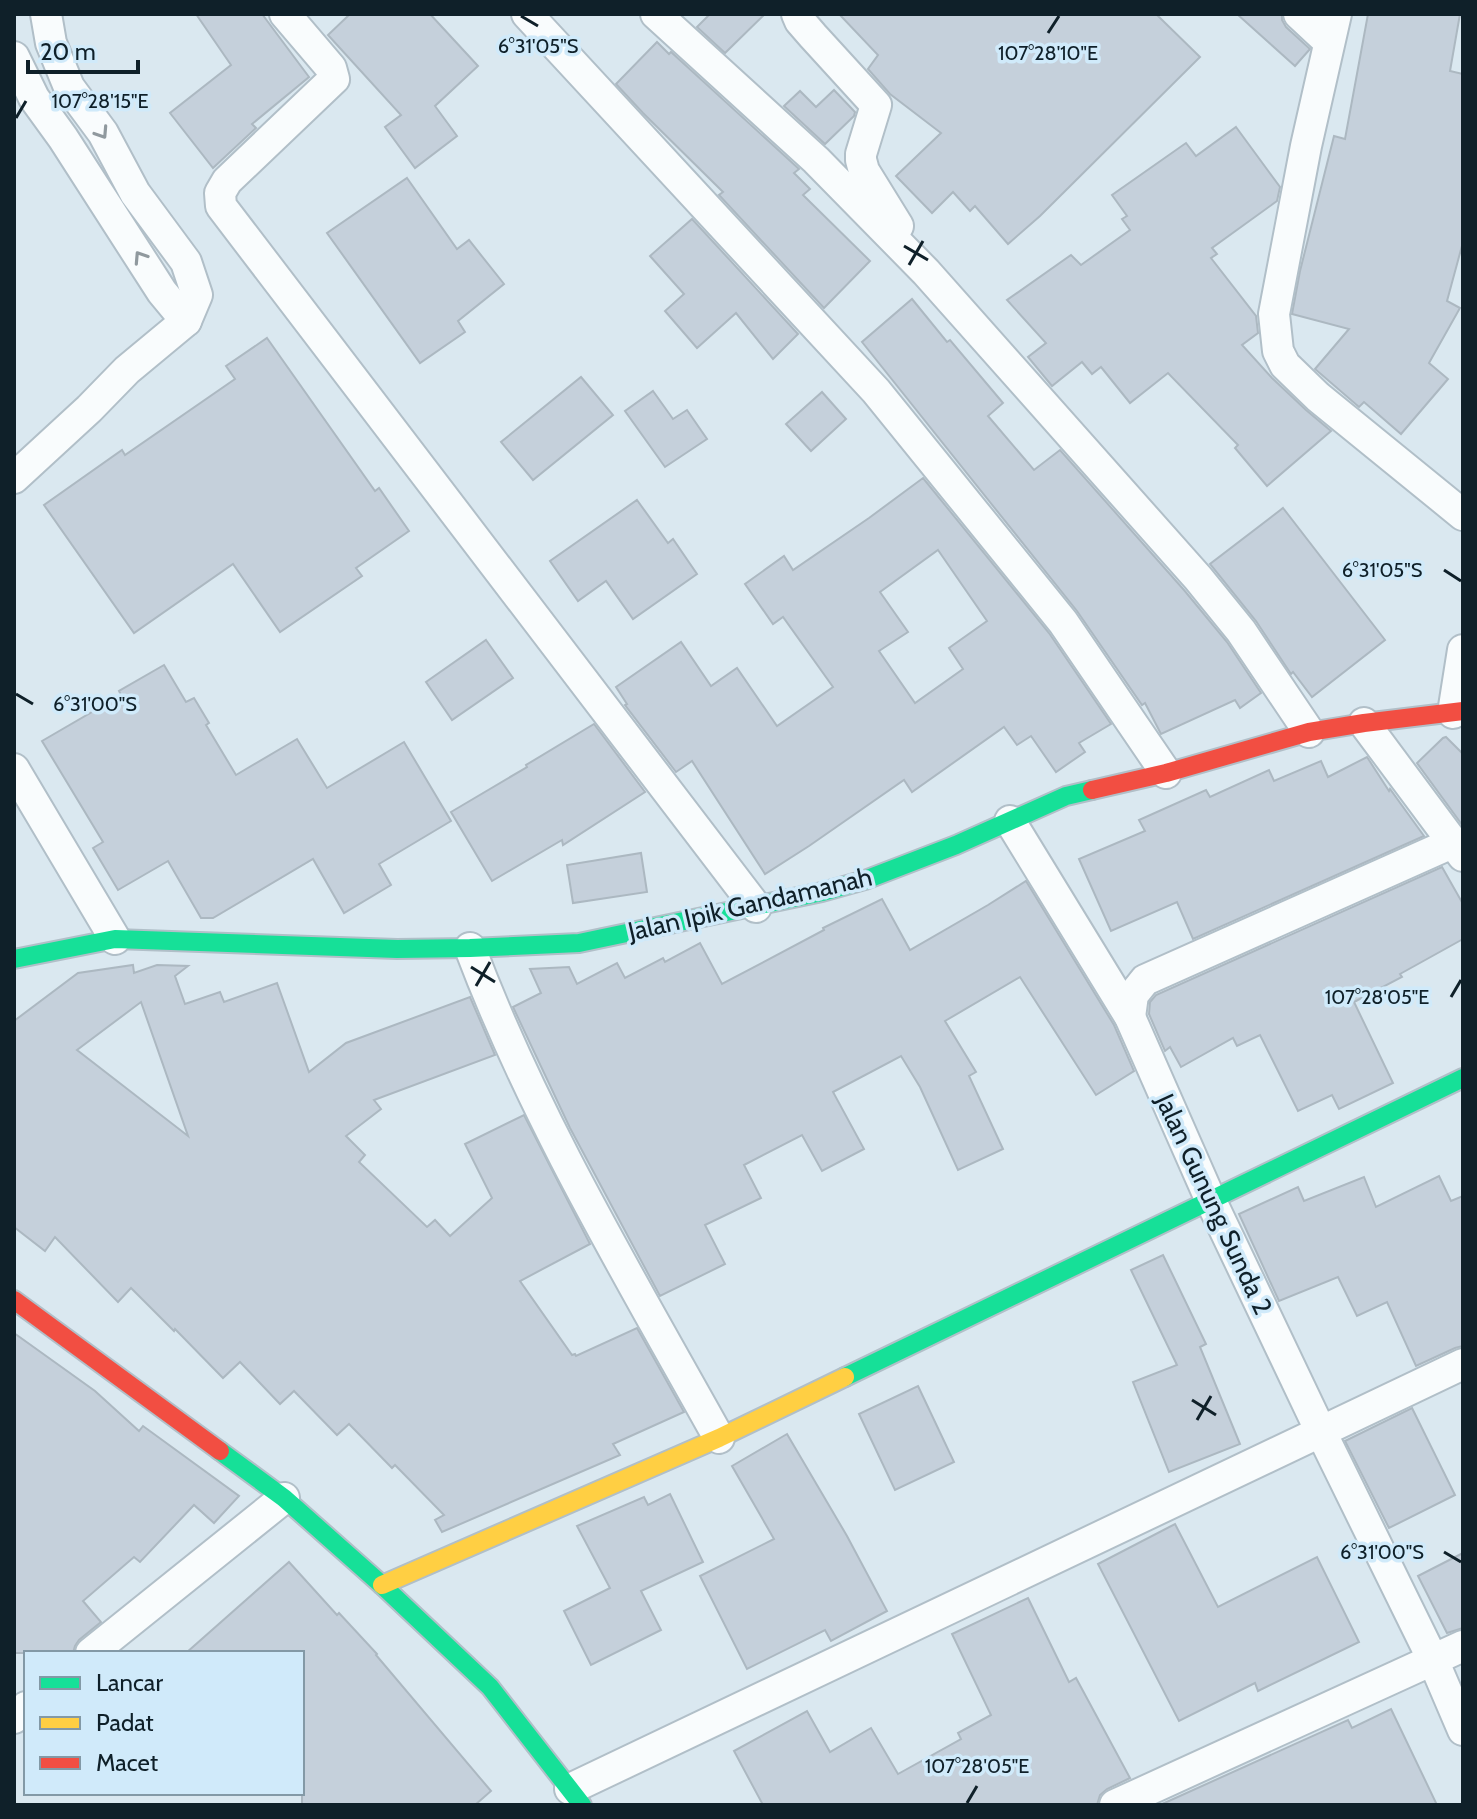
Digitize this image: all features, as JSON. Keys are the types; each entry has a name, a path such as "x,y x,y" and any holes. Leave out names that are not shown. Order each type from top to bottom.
{"street":[{"path":"527,14 876,391 1063,622 1166,773"},
{"path":"656,14 816,160 926,272 1198,578 1241,631 1309,732"},
{"path":"797,14 876,105 861,154 864,171 926,272"},
{"path":"1299,14 1332,28 1274,314 1278,351 1285,365 1318,397 1463,515"},
{"path":"293,17 331,68 334,79 227,181 220,193 221,206 756,907"},
{"path":"14,47 49,28 69,87 103,133 135,193 186,262 197,295 186,321 127,370 14,478"},
{"path":"14,57 34,98 162,292 186,321"},
{"path":"1458,712 1463,650"},
{"name":"Jalan Ipik Gandamanah","path":"14,959 115,939 397,949 579,943 756,907 865,880 956,845 1066,796 1166,773 1309,732 1458,712"},
{"path":"1130,1017 1133,995 1145,980 1458,849 1364,723"},
{"path":"14,769 115,939"},
{"name":"Jalan Gunung Sunda 2","path":"1010,821 1130,1017 1211,1201 1433,1660 1463,1730"},
{"path":"470,948 492,1007 532,1095 719,1438"},
{"path":"382,1585 719,1438 1463,1078"},
{"path":"14,1300 284,1498 490,1687 576,1797 1463,1364"},
{"path":"93,1651 284,1498"},
{"path":"1115,1805 1463,1646"}],"building":[{"path":"196,14 262,14 309,77 252,124 256,128 213,168 170,113 231,65"},
{"path":"350,14 430,14 478,66 435,106 457,136 415,168 385,127 401,115 328,35"},
{"path":"710,14 765,14 725,53 697,27"},
{"path":"839,14 1156,14 1200,57 1008,244 975,206 970,211 953,192 932,213 896,176 941,133 890,94 868,69 878,55"},
{"path":"1237,14 1282,14 1286,27 1310,49 1295,66"},
{"path":"1368,14 1460,14 1450,71 1463,74 1463,242 1447,301 1460,308 1429,363 1448,379 1401,434 1364,402 1359,407 1315,369 1349,329 1292,314 1334,136 1345,139"},
{"path":"657,42 799,169 794,173 810,189 803,195 870,261 824,308 719,195 723,192 616,84"},
{"path":"834,90 855,112 825,144 784,106 800,91 816,107"},
{"path":"1236,127 1280,187 1277,201 1212,248 1217,254 1211,258 1256,316 1258,333 1242,345 1272,378 1331,431 1267,486 1235,448 1238,445 1168,373 1130,403 1101,367 1092,374 1082,362 1052,386 1028,357 1046,343 1007,300 1071,255 1081,265 1130,230 1122,219 1127,216 1112,195 1186,143 1196,156"},
{"path":"407,178 457,249 469,240 504,284 458,321 465,332 420,363 327,233"},
{"path":"692,219 798,334 773,359 736,313 697,348 665,311 684,294 650,256"},
{"path":"912,299 1003,403 988,416 1034,470 1060,450 1184,590 1227,642 1261,693 1240,708 1235,700 1161,734 1145,703 1142,705 1077,611 862,342"},
{"path":"267,338 375,491 379,488 409,531 356,568 362,576 280,632 233,564 134,633 44,505 122,450 125,455 235,379 226,366"},
{"path":"581,377 613,415 533,480 501,442"},
{"path":"653,391 673,419 687,410 707,439 665,467 625,411"},
{"path":"822,392 846,419 811,451 786,424"},
{"path":"923,478 1049,633 1111,724 1079,743 1085,752 1056,772 1031,736 1017,745 1004,727 912,792 904,780 765,874 692,761 676,772 625,705 616,687 681,642 711,686 737,668 777,726 833,687 783,617 773,624 745,584 784,556 793,570","holes":["938,550 987,621 949,648 963,669 915,703 879,651 908,632 880,592"]},
{"path":"637,500 668,543 673,539 697,574 633,619 606,581 578,601 550,561"},
{"path":"1283,508 1385,640 1312,697 1293,672 1291,674 1256,621 1210,564"},
{"path":"486,640 513,678 452,720 426,682"},
{"path":"164,665 186,702 194,698 236,775 297,739 327,788 404,742 451,821 379,864 391,885 344,913 313,859 213,918 201,918 168,861 118,890 93,848 103,842 42,741 121,695 119,691"},
{"path":"594,724 645,792 563,845 562,840 492,881 451,812"},
{"path":"1446,737 1463,754 1463,826 1417,763"},
{"path":"1367,757 1424,836 1193,939 1177,902 1111,931 1079,859 1145,831 1139,820 1206,790 1210,797 1269,770 1274,781 1321,761 1328,777"},
{"path":"641,853 647,892 573,903 567,865"},
{"path":"1442,867 1463,904 1463,939 1354,1002 1393,1083 1339,1109 1332,1095 1298,1111 1260,1035 1237,1046 1233,1038 1181,1067 1170,1047 1165,1051 1149,1014 1150,1002 1156,995"},
{"path":"1026,881 1114,1025 1134,1071 1096,1095 1020,977 945,1021 976,1072 969,1076 1003,1149 958,1170 920,1087 901,1056 833,1092 864,1149 822,1171 802,1135 744,1165 761,1198 705,1225 725,1264 660,1296 570,1128 513,1007 541,993 530,969 569,967 577,984 617,963 625,978 663,958 665,962 700,943 722,984 882,899 910,950"},
{"path":"133,965 134,973 157,965 188,966 175,976 185,1004 220,992 224,1002 277,983 309,1072 346,1043 470,997 495,1055 374,1100 381,1109 346,1136 365,1155 359,1162 427,1227 435,1220 450,1236 492,1198 465,1144 524,1115 590,1244 520,1281 572,1355 576,1356 637,1328 684,1412 613,1444 620,1455 442,1532 435,1520 444,1515 349,1424 337,1435 294,1391 280,1404 240,1362 223,1378 131,1288 118,1302 55,1237 45,1251 14,1227 14,1021 78,973","holes":["141,1002 188,1136 77,1050"]},
{"path":"1439,1176 1451,1201 1463,1196 1463,1346 1416,1366 1387,1302 1357,1316 1338,1277 1279,1301 1239,1214 1298,1187 1304,1201 1364,1177 1376,1207"},
{"path":"1163,1255 1206,1344 1200,1347 1240,1444 1169,1472 1133,1382 1177,1365 1131,1270"},
{"path":"14,1333 95,1391 139,1431 143,1426 239,1496 214,1523 194,1505 140,1562 134,1557 83,1601 101,1622 79,1640 74,1651 14,1653"},
{"path":"918,1386 954,1462 895,1490 859,1414"},
{"path":"1412,1408 1455,1495 1389,1528 1345,1441"},
{"path":"787,1434 887,1611 831,1641 825,1630 747,1669 700,1576 774,1539 732,1466"},
{"path":"670,1494 703,1562 641,1591 661,1630 591,1665 564,1611 610,1588 577,1526 644,1497 648,1505"},
{"path":"1175,1524 1218,1607 1317,1557 1359,1642 1258,1691 1255,1683 1179,1721 1098,1564"},
{"path":"1463,1553 1463,1628 1447,1633 1418,1576"},
{"path":"289,1562 377,1654 491,1791 475,1805 302,1805 304,1651 188,1651"},
{"path":"1028,1598 1069,1682 1076,1678 1130,1778 1107,1789 1100,1795 1097,1805 763,1805 734,1751 807,1711 830,1752 871,1728 898,1774 961,1739 958,1733 991,1715 952,1634"},
{"path":"1391,1709 1437,1805 1160,1805 1348,1720 1352,1728"}],"traffic: fast":[{"path":"14,959 115,939 397,949 579,943 822,892 865,880 956,845 1066,796 1092,790"},
{"path":"845,1377 1463,1078"},
{"path":"220,1451 284,1498 490,1687 582,1805"}],"traffic: slow":[{"path":"382,1585 719,1438 845,1377"}],"traffic: jam":[{"path":"1092,790 1166,773 1309,732 1463,711"},
{"path":"14,1300 220,1451"}]}
